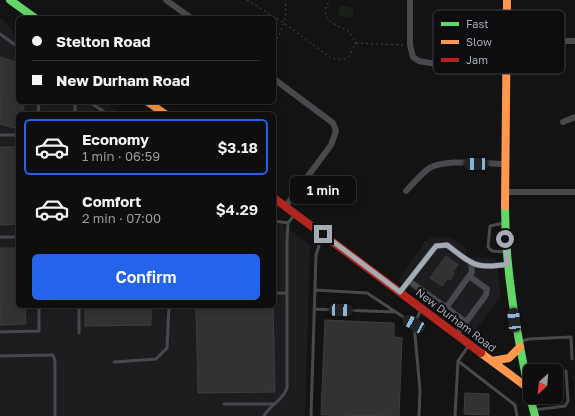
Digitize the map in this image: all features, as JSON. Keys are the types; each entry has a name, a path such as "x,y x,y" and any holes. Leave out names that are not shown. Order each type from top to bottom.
{"main road":[{"path":"10,0 32,16"},
{"path":"507,0 507,10"},
{"path":"505,74 504,223 506,252 523,364"},
{"path":"151,104 162,112"},
{"name":"New Durham Road","path":"276,202 286,207 323,234 523,384"},
{"path":"492,360 500,362 512,358 519,345"}],"street":[{"path":"166,0 187,16"},
{"path":"410,0 410,45 413,57 433,63"},
{"path":"276,80 333,123 336,131 331,145 286,207"},
{"path":"563,122 575,118"},
{"path":"406,191 428,169 435,166 449,164 504,164"},
{"path":"504,192 575,192"},
{"path":"400,292 436,246 447,245 471,264 488,268 508,264"},
{"path":"446,308 472,272 471,264"},
{"path":"457,334 486,295 487,289 469,276"},
{"path":"409,281 466,322"}],"lane":[{"path":"0,34 16,46"},
{"path":"93,104 104,112"},
{"path":"0,135 16,135"},
{"path":"264,416 273,404 281,400 287,388 288,223 295,214"},
{"path":"276,221 288,223"},
{"path":"504,223 490,226 489,249 506,252"},
{"path":"311,416 316,249 323,234"},
{"path":"0,236 16,237"},
{"path":"315,290 367,293 414,324"},
{"path":"276,293 287,293"},
{"path":"0,332 39,331 39,308"},
{"path":"79,308 79,333"},
{"path":"114,362 156,359 167,348 169,308"},
{"path":"418,416 420,390 414,324 422,308"},
{"path":"314,309 395,312"},
{"path":"519,345 540,338 571,337 572,359"},
{"path":"455,416 458,361 470,344"},
{"path":"0,356 53,355 55,361 55,416"},
{"path":"458,361 515,405 517,416"},
{"path":"534,413 565,406 568,401 566,371"},
{"path":"224,404 273,404"}],"path":[{"path":"246,0 272,16"},
{"path":"276,40 281,34 284,23 287,9 285,0"},
{"path":"330,0 326,5 326,14 329,21 336,27 349,31 356,44"},
{"path":"276,18 332,59 344,59 348,56 356,44"},
{"path":"356,44 410,45"}],"shaded area":[{"path":"340,5 354,8 352,18 338,16"},
{"path":"0,19 3,19 16,35 16,104 108,104 118,112 16,112 16,308 276,308 276,220 310,245 305,416 0,416"},
{"path":"429,237 452,238 466,248 466,257 496,258 501,297 473,334 398,280 422,247 422,244 424,244 424,241 428,241"}],"building":[{"path":"0,57 16,62 16,104 24,104 22,112 16,112 16,128 0,124"},
{"path":"0,147 16,147 16,224 0,225"},
{"path":"0,248 16,248 16,308 25,308 26,324 0,325"},
{"path":"446,256 458,265 452,272 454,273 450,280 448,278 442,286 430,278"},
{"path":"85,308 151,308 151,325 85,326"},
{"path":"196,308 273,308 275,392 198,393"},
{"path":"325,320 394,323 394,337 402,338 399,416 321,415"},
{"path":"465,393 489,394 489,415 464,414"}],"traffic: fast":[{"path":"10,0 32,16"},
{"path":"505,206 509,278 524,364"},
{"path":"532,404 535,416"}],"traffic: slow":[{"path":"507,0 507,10"},
{"path":"505,206 506,74"},
{"path":"151,104 162,112"},
{"path":"492,361 509,358 520,347"},
{"path":"481,353 523,384"}],"traffic: jam":[{"path":"276,199 481,353"}],"route":[{"path":"323,234 400,292 436,246 447,245 471,264 488,268 508,264 505,239"}]}
